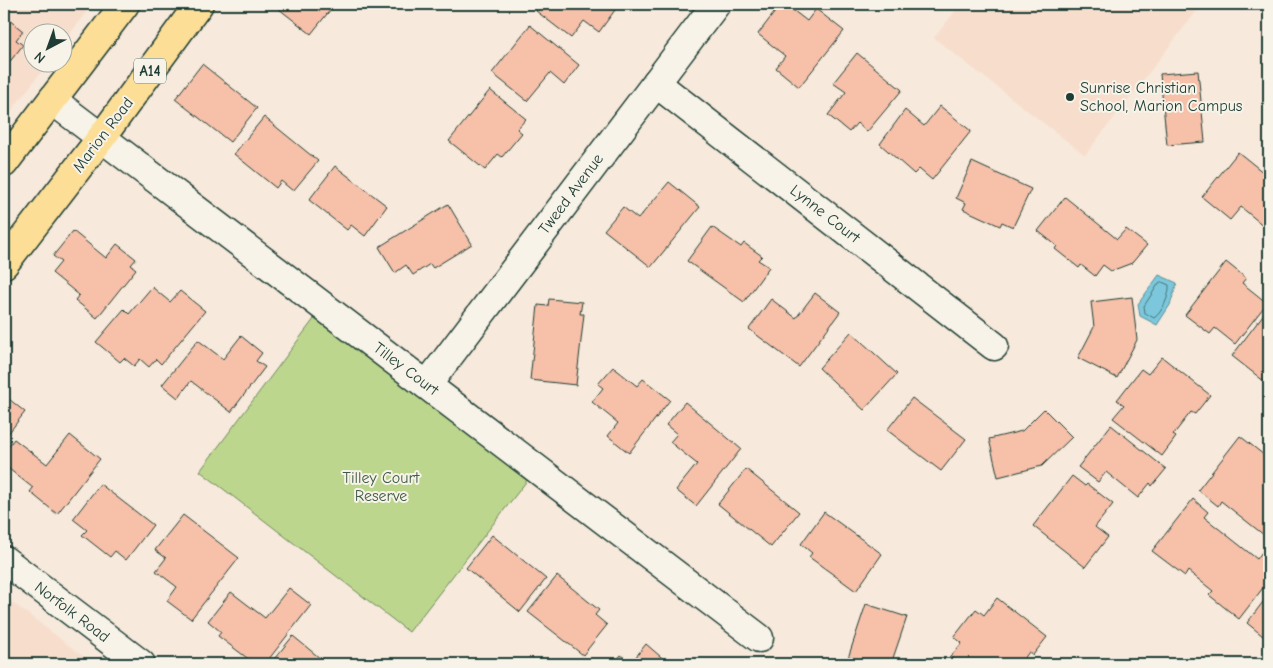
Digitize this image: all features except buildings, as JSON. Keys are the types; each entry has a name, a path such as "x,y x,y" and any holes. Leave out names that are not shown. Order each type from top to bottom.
{"main road":[{"path":"4,163 125,4"},
{"name":"Marion Road","path":"4,264 101,138 199,4"}],"street":[{"name":"Tweed Avenue","path":"427,385 716,4"},
{"name":"Lynne Court","path":"656,83 994,346"},
{"name":"Tilley Court","path":"52,100 759,638"},
{"name":"Norfolk Road","path":"4,560 141,664"}],"shaded area":[{"path":"4,4 92,4 72,31 72,22 22,22 22,72 41,72 4,120"},
{"name":"Sunrise Christian School, Marion Campus","path":"961,4 1202,4 1085,155 934,38"},
{"path":"4,596 93,664 4,664"}],"green space":[{"name":"Tilley Court Reserve","path":"317,315 529,478 409,632 200,471"}],"water":[{"path":"1159,275 1177,283 1170,305 1157,325 1140,316 1138,304"}],"place":[{"name":"Sunrise Christian School, Marion Campus","path":"1070,97"}]}
